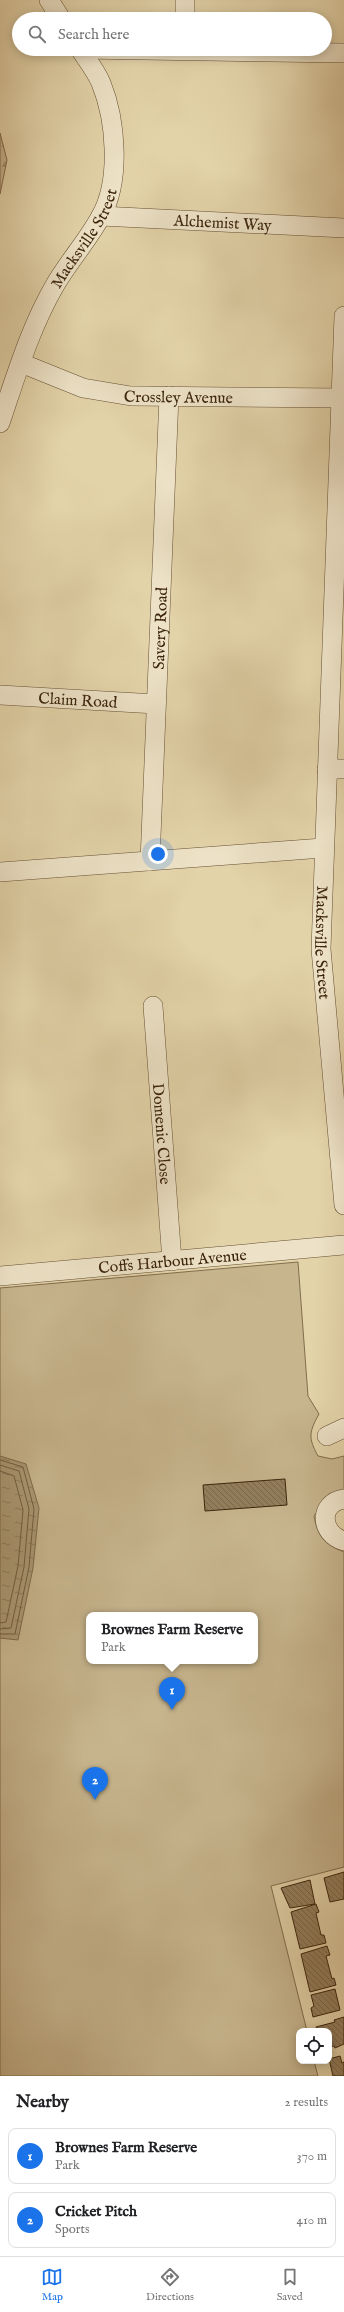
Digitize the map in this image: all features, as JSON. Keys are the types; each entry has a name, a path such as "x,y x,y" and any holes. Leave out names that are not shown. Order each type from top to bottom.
{"street":[{"path":"49,0 57,12"},
{"path":"184,12 185,0"},
{"path":"332,53 344,53"},
{"name":"Macksville Street","path":"0,423 30,336 55,285 101,216 110,187 114,138 101,83 84,56"},
{"name":"Alchemist Way","path":"101,216 344,228"},
{"name":"Macksville Street","path":"344,316 341,398 335,769 324,848 321,949 336,1033 344,1205"},
{"name":"Crossley Avenue","path":"21,363 83,388 131,396 341,398"},
{"name":"Savery Road","path":"150,861 169,396"},
{"name":"Claim Road","path":"0,695 156,704"},
{"path":"0,872 324,848"},
{"name":"Domenic Close","path":"153,1006 172,1261"},
{"name":"Coffs Harbour Avenue","path":"0,1276 344,1245"},
{"path":"344,1499 338,1500 331,1506 325,1514 324,1522 329,1532 337,1539 344,1541"}],"green space":[{"path":"0,133 7,160 0,194"},
{"path":"298,1262 308,1396 319,1414 313,1426 311,1440 318,1456 332,1459 344,1456 344,1491 326,1499 314,1516 320,1535 323,1539 331,1546 344,1552 344,1867 271,1886 306,2028 296,2028 296,2064 315,2064 318,2076 0,2076 0,1288"}],"water":[{"path":"0,1456 26,1464 39,1508 33,1568 18,1640 0,1638"}],"building":[{"path":"285,1479 287,1505 205,1511 203,1485"},
{"path":"344,1872 344,1899 330,1902 324,1878"},
{"path":"310,1880 315,1904 290,1908 281,1888"},
{"path":"316,1904 319,1912 316,1913 321,1935 324,1935 326,1943 300,1949 291,1912"},
{"path":"327,1946 330,1955 326,1956 332,1979 334,1978 336,1985 310,1992 301,1954"},
{"path":"335,1989 340,2010 313,2017 311,2008 314,2006 311,1995"},
{"path":"344,2017 344,2044 335,2048 334,2046 332,2046 332,2028 316,2027 335,2022 334,2020"},
{"path":"340,2056 342,2063 344,2062 344,2076 333,2076 330,2064 332,2064 332,2058"}],"place":[{"name":"Brownes Farm Reserve","path":"172,1710"},
{"name":"Cricket Pitch","path":"95,1800"}]}
